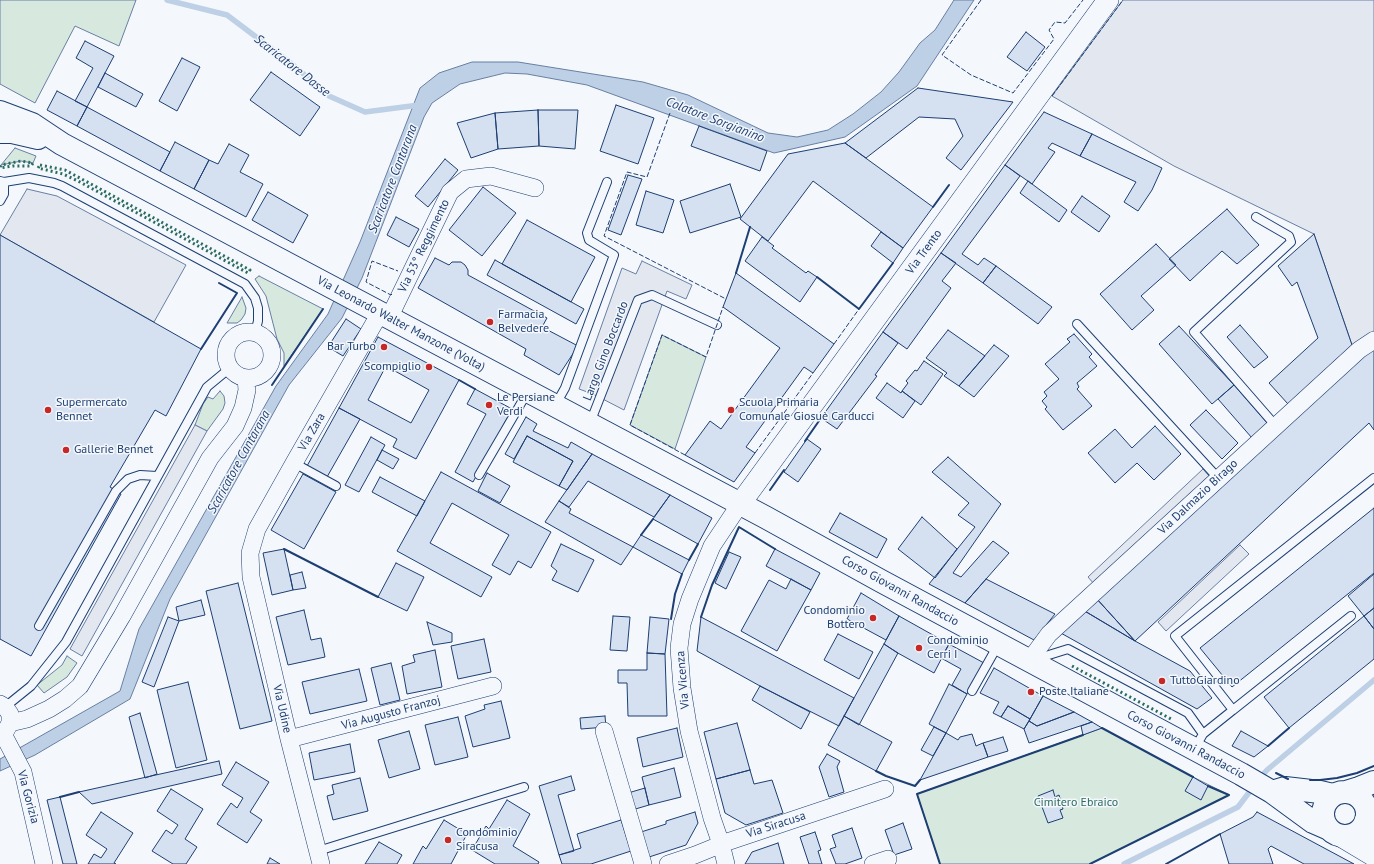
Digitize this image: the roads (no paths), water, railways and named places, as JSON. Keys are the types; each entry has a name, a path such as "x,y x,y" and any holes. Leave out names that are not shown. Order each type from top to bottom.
{"main road":[{"name":"Via Leonardo Walter Manzone (Volta)","path":"0,112 32,124 62,144 528,390 740,504"},
{"name":"Via Leonardo Walter Manzone (Volta)","path":"0,132 12,132 62,144"},
{"name":"Corso Giovanni Randaccio","path":"740,504 765,516 998,645 1199,742 1241,774 1266,789 1313,822 1334,832"},
{"path":"1266,789 1285,788 1320,792 1340,793 1352,793 1361,799 1370,819 1359,830 1348,836 1334,832 1324,822 1323,812 1326,802 1340,793 1374,782"}],"street":[{"name":"Via Trento","path":"740,504 1108,0"},
{"name":"Via 53° Reggimento","path":"384,315 450,192 466,179 491,176 535,188"},
{"name":"Via Zara","path":"250,554 257,530 294,463 384,315"},
{"path":"248,332 255,333 267,341 272,352 269,367 258,377 240,377 230,368 226,355 228,346 234,338 240,334 248,332"},
{"name":"Via Dalmazio Birago","path":"1029,661 1049,634 1276,425 1359,350 1374,340"},
{"path":"4,720 27,719 65,699 80,686 122,616 210,458 235,426 243,408 247,390 246,378"},
{"name":"Via Vicenza","path":"726,864 689,731 682,688 679,648 682,624 690,599 712,546 740,504"},
{"name":"Via Udine","path":"250,554 252,577 289,739 320,858"},
{"name":"Via Augusto Franzoj","path":"289,739 493,686"},
{"name":"Via Gorizia","path":"4,720 12,752 23,772 44,864"},
{"path":"604,731 643,864"},
{"name":"Via Siracusa","path":"668,864 721,844 885,789"},
{"name":"Corso Giovanni Randaccio","path":"1334,832 1374,856"}],"lane":[{"path":"0,201 4,194 2,182 29,178 58,184 245,284 255,298 258,308 258,321 255,333"},
{"path":"556,405 565,388 614,255 589,240 587,233 607,182"},
{"path":"1256,217 1289,236 1291,242 1194,332 1276,425"},
{"name":"Largo Gino Boccardo","path":"590,424 638,300 652,295 717,325"},
{"path":"1076,324 1218,478"},
{"path":"4,720 66,642 207,387 230,368"},
{"path":"479,475 528,390"},
{"path":"294,463 336,486"},
{"path":"39,626 116,491 128,479 140,475 157,476"},
{"path":"1233,710 1175,636 1374,478"},
{"path":"1029,661 1068,649 1188,714 1199,742 1233,710 1351,616"},
{"path":"972,691 998,645"},
{"path":"320,858 524,787"}],"water":[{"path":"954,0 974,0 917,86 845,137 774,153 587,85 527,74 505,73 460,84 432,103 424,117 362,278 342,318 289,385 170,599 130,699 35,755 0,771 0,759 120,691 139,629 276,386 328,314 360,242 420,88 439,73 472,62 518,62 643,82 688,95 768,133 797,137 828,130 853,114 881,92 899,72 920,43 935,30"}],"waterway":[{"name":"Scaricatore Dasse","path":"167,0 227,15 292,64 329,96 365,112 419,105"},
{"path":"1259,779 1267,770 1374,680"},
{"path":"1124,864 1238,807 1254,786"}],"place":[{"name":"Farmacia Belvedere","path":"490,322"},
{"name":"Bar Turbo","path":"384,347"},
{"name":"Scompiglio","path":"429,367"},
{"name":"Le Persiane Verdi","path":"489,405"},
{"name":"Supermercato Bennet","path":"48,410"},
{"name":"Scuola Primaria Comunale Giosuè Carducci","path":"731,410"},
{"name":"Gallerie Bennet","path":"66,450"},
{"name":"Condominio Bottero","path":"873,618"},
{"name":"Condominio Cerri I","path":"919,648"},
{"name":"TuttoGiardino","path":"1162,681"},
{"name":"Poste Italiane","path":"1031,692"},
{"name":"Condominio Siracusa","path":"448,840"}],"water label":[{"name":"Colatore Sorgianino","path":"715,120"},
{"name":"Scaricatore Cantarana","path":"393,179"},
{"name":"Scaricatore Cantarana","path":"239,462"}],"park label":[{"name":"Cimitero Ebraico","path":"1076,803"}]}
